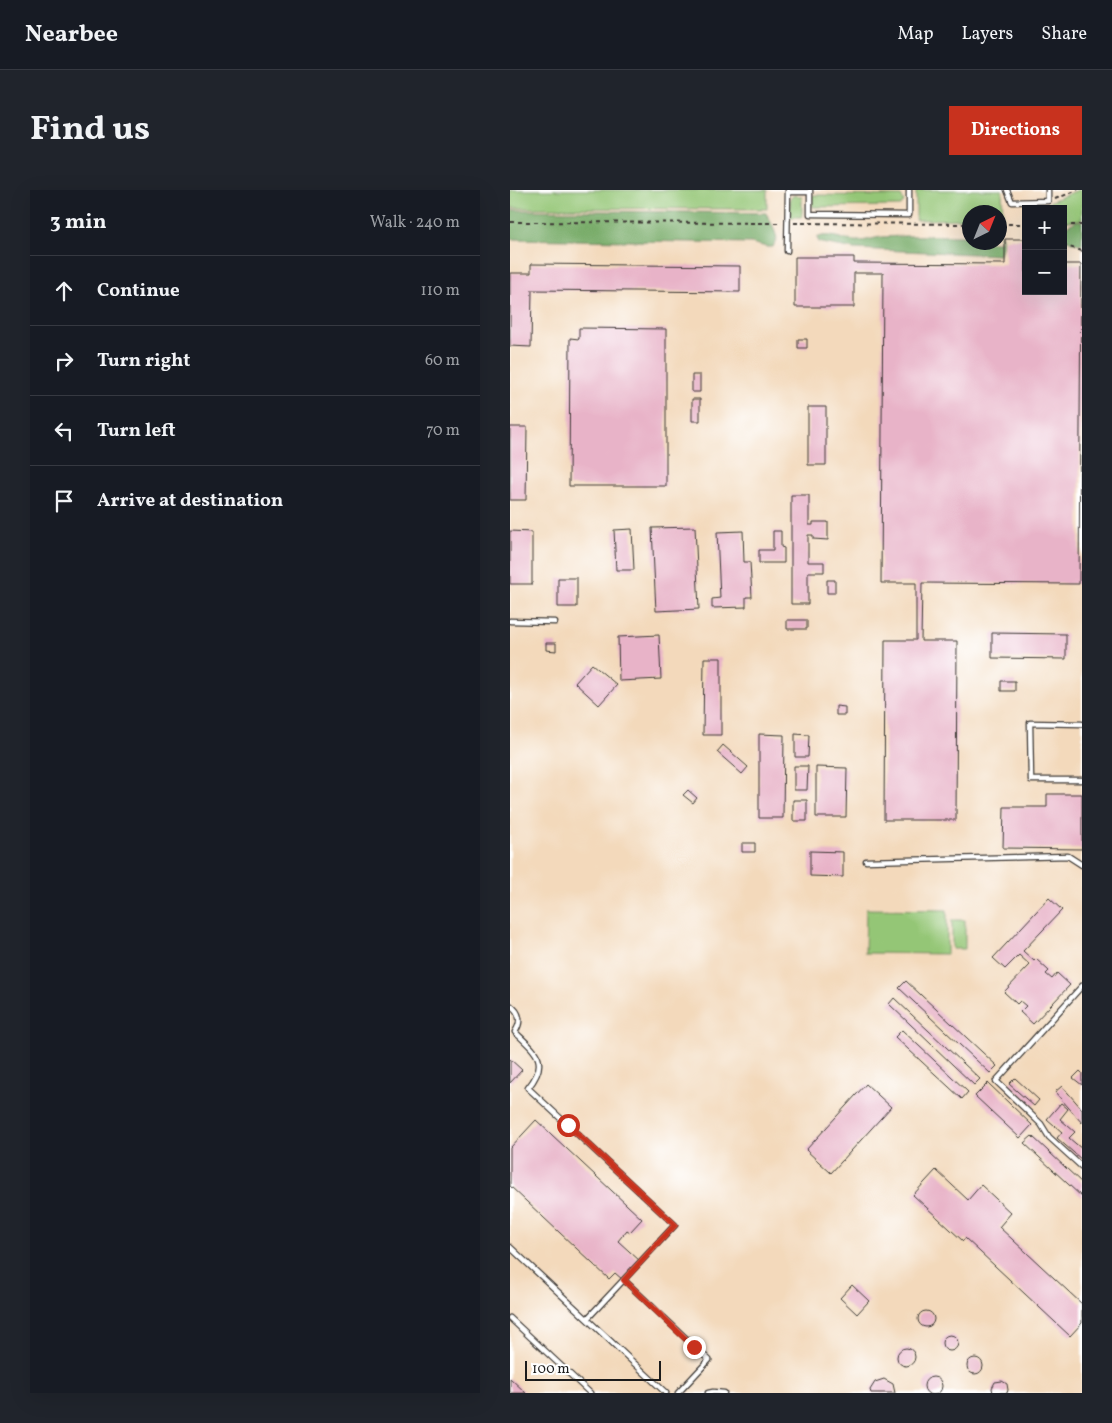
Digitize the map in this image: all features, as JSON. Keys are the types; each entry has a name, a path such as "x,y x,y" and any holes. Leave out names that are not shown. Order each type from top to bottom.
{"lane":[{"path":"787,251 788,191 810,191 810,214 909,215 909,190"},
{"path":"1007,190 1012,202 1048,201 1048,190"},
{"path":"510,621 555,622"},
{"path":"1082,724 1030,723 1031,780 1082,780"},
{"path":"866,861 1068,856 1082,865"},
{"path":"1082,986 996,1080 1041,1124 1048,1137 1082,1167"},
{"path":"510,1005 516,1010 520,1018 520,1024 515,1032 536,1052 539,1060 535,1079 528,1088 675,1225 587,1319"},
{"path":"510,1247 666,1393"},
{"path":"624,1280 709,1360 678,1393"},
{"path":"510,1318 590,1393"},
{"path":"708,1393 724,1393"}],"path":[{"path":"1048,201 1078,190"},
{"path":"510,222 962,224"},
{"path":"1007,224 1022,224"},
{"path":"1067,225 1082,225"},
{"path":"1067,245 1082,251"}],"green space":[{"path":"510,190 767,190 767,209 510,208"},
{"path":"916,190 1002,190 1003,205 962,205 962,219 916,220"},
{"path":"1082,190 1082,219 1067,221 1067,205 1049,205 1049,202"},
{"path":"795,195 802,197 802,217 790,217 790,198"},
{"path":"812,196 901,196 904,201 901,206 814,207 812,206"},
{"path":"510,210 766,213 777,238 773,247 751,243 510,239"},
{"path":"1076,221 1082,221 1082,245 1067,239 1067,226"},
{"path":"832,236 853,241 864,241 881,237 962,236 962,250 1001,250 999,255 854,249 822,243 817,238"},
{"path":"866,909 947,910 947,954 865,953"},
{"path":"952,920 965,920 965,949 952,949"}],"building":[{"path":"1007,239 1022,239 1022,295 1067,295 1067,264 1081,264 1079,584 922,583 921,641 957,641 956,820 884,820 885,640 916,640 916,583 881,583 883,273 854,273 854,307 795,307 795,257 854,257 854,263 1005,264"},
{"path":"531,264 740,266 740,292 532,290 531,347 510,346 510,273 531,273"},
{"path":"579,328 666,329 666,486 569,486 570,338 579,339"},
{"path":"798,339 807,339 807,348 798,348"},
{"path":"692,375 700,375 700,392 692,392"},
{"path":"692,399 700,399 700,421 692,421"},
{"path":"808,407 826,407 826,465 808,465"},
{"path":"510,427 527,427 526,500 510,500"},
{"path":"791,495 809,495 809,525 813,525 813,522 828,522 828,540 813,539 813,535 808,535 808,562 824,562 824,572 808,572 808,604 791,604"},
{"path":"695,527 699,609 656,611 652,528"},
{"path":"632,529 634,570 616,570 614,530"},
{"path":"510,531 532,532 532,584 510,584"},
{"path":"743,531 744,562 750,562 752,597 746,597 746,607 712,608 712,599 720,598 717,532"},
{"path":"773,531 781,531 784,563 759,563 759,550 773,550"},
{"path":"558,578 577,578 577,607 558,607"},
{"path":"827,580 835,580 835,593 827,593"},
{"path":"787,620 807,620 807,629 787,629"},
{"path":"992,633 1066,634 1066,659 992,658"},
{"path":"659,635 661,679 619,681 618,637"},
{"path":"546,643 556,643 556,651 546,650"},
{"path":"704,658 721,658 721,735 703,735"},
{"path":"592,664 617,685 599,705 575,683"},
{"path":"1001,681 1015,681 1015,691 1001,691"},
{"path":"836,706 845,707 845,715 836,715"},
{"path":"759,734 784,735 783,818 759,818"},
{"path":"795,734 809,735 808,757 795,757"},
{"path":"723,745 748,767 742,774 717,752"},
{"path":"794,766 808,766 807,790 794,790"},
{"path":"816,767 847,768 846,817 816,817"},
{"path":"688,790 697,798 693,803 683,795"},
{"path":"1047,794 1082,794 1082,849 1003,848 1004,807 1047,807"},
{"path":"793,800 807,800 807,821 793,821"},
{"path":"742,843 755,843 755,852 742,852"},
{"path":"810,851 843,852 843,877 810,876"},
{"path":"1049,898 1062,910 1023,951 1034,961 1036,959 1049,971 1046,974 1052,979 1057,973 1070,985 1033,1024 1020,1012 1026,1006 1020,1001 1017,1004 1004,992 1030,965 1019,955 1005,969 993,958"},
{"path":"906,981 997,1066 990,1073 899,988"},
{"path":"894,998 980,1079 974,1085 889,1004"},
{"path":"902,1030 968,1092 962,1099 895,1037"},
{"path":"510,1059 522,1070 510,1083"},
{"path":"1080,1071 1082,1073 1082,1085 1073,1078"},
{"path":"1015,1078 1039,1100 1034,1106 1009,1084"},
{"path":"988,1083 1032,1125 1020,1138 975,1096"},
{"path":"866,1084 891,1107 831,1173 806,1150"},
{"path":"1062,1086 1082,1109 1082,1123 1055,1092"},
{"path":"1061,1103 1068,1109 1060,1119 1075,1132 1069,1138 1082,1149 1082,1160 1057,1138 1062,1132 1047,1119"},
{"path":"536,1120 642,1219 630,1232 627,1230 618,1241 640,1261 623,1280 615,1273 609,1279 510,1186 510,1148"},
{"path":"1032,1136 1082,1183 1082,1197 1024,1143"},
{"path":"936,1170 968,1200 981,1185 1011,1213 999,1227 1082,1304 1082,1323 1070,1336 965,1238 963,1241 913,1195"},
{"path":"852,1285 869,1301 857,1314 840,1298"},
{"path":"926,1311 932,1313 934,1319 932,1325 926,1327 920,1325 918,1319 920,1313"},
{"path":"950,1335 956,1337 958,1343 956,1349 950,1351 944,1349 942,1343 944,1337"},
{"path":"906,1348 912,1351 915,1357 912,1363 906,1366 900,1363 897,1357 900,1351"},
{"path":"975,1358 981,1360 983,1366 981,1372 975,1374 969,1372 967,1366 969,1360"},
{"path":"933,1377 939,1380 942,1386 939,1392 933,1395 927,1392 924,1386 927,1380"},
{"path":"510,1378 526,1393 510,1393"},
{"path":"884,1379 893,1384 895,1393 871,1393 870,1390 875,1382"},
{"path":"1002,1381 1007,1384 1007,1393 993,1393 992,1388 995,1382"}],"route":[{"path":"568,1125 675,1225 624,1280 694,1347"}]}
